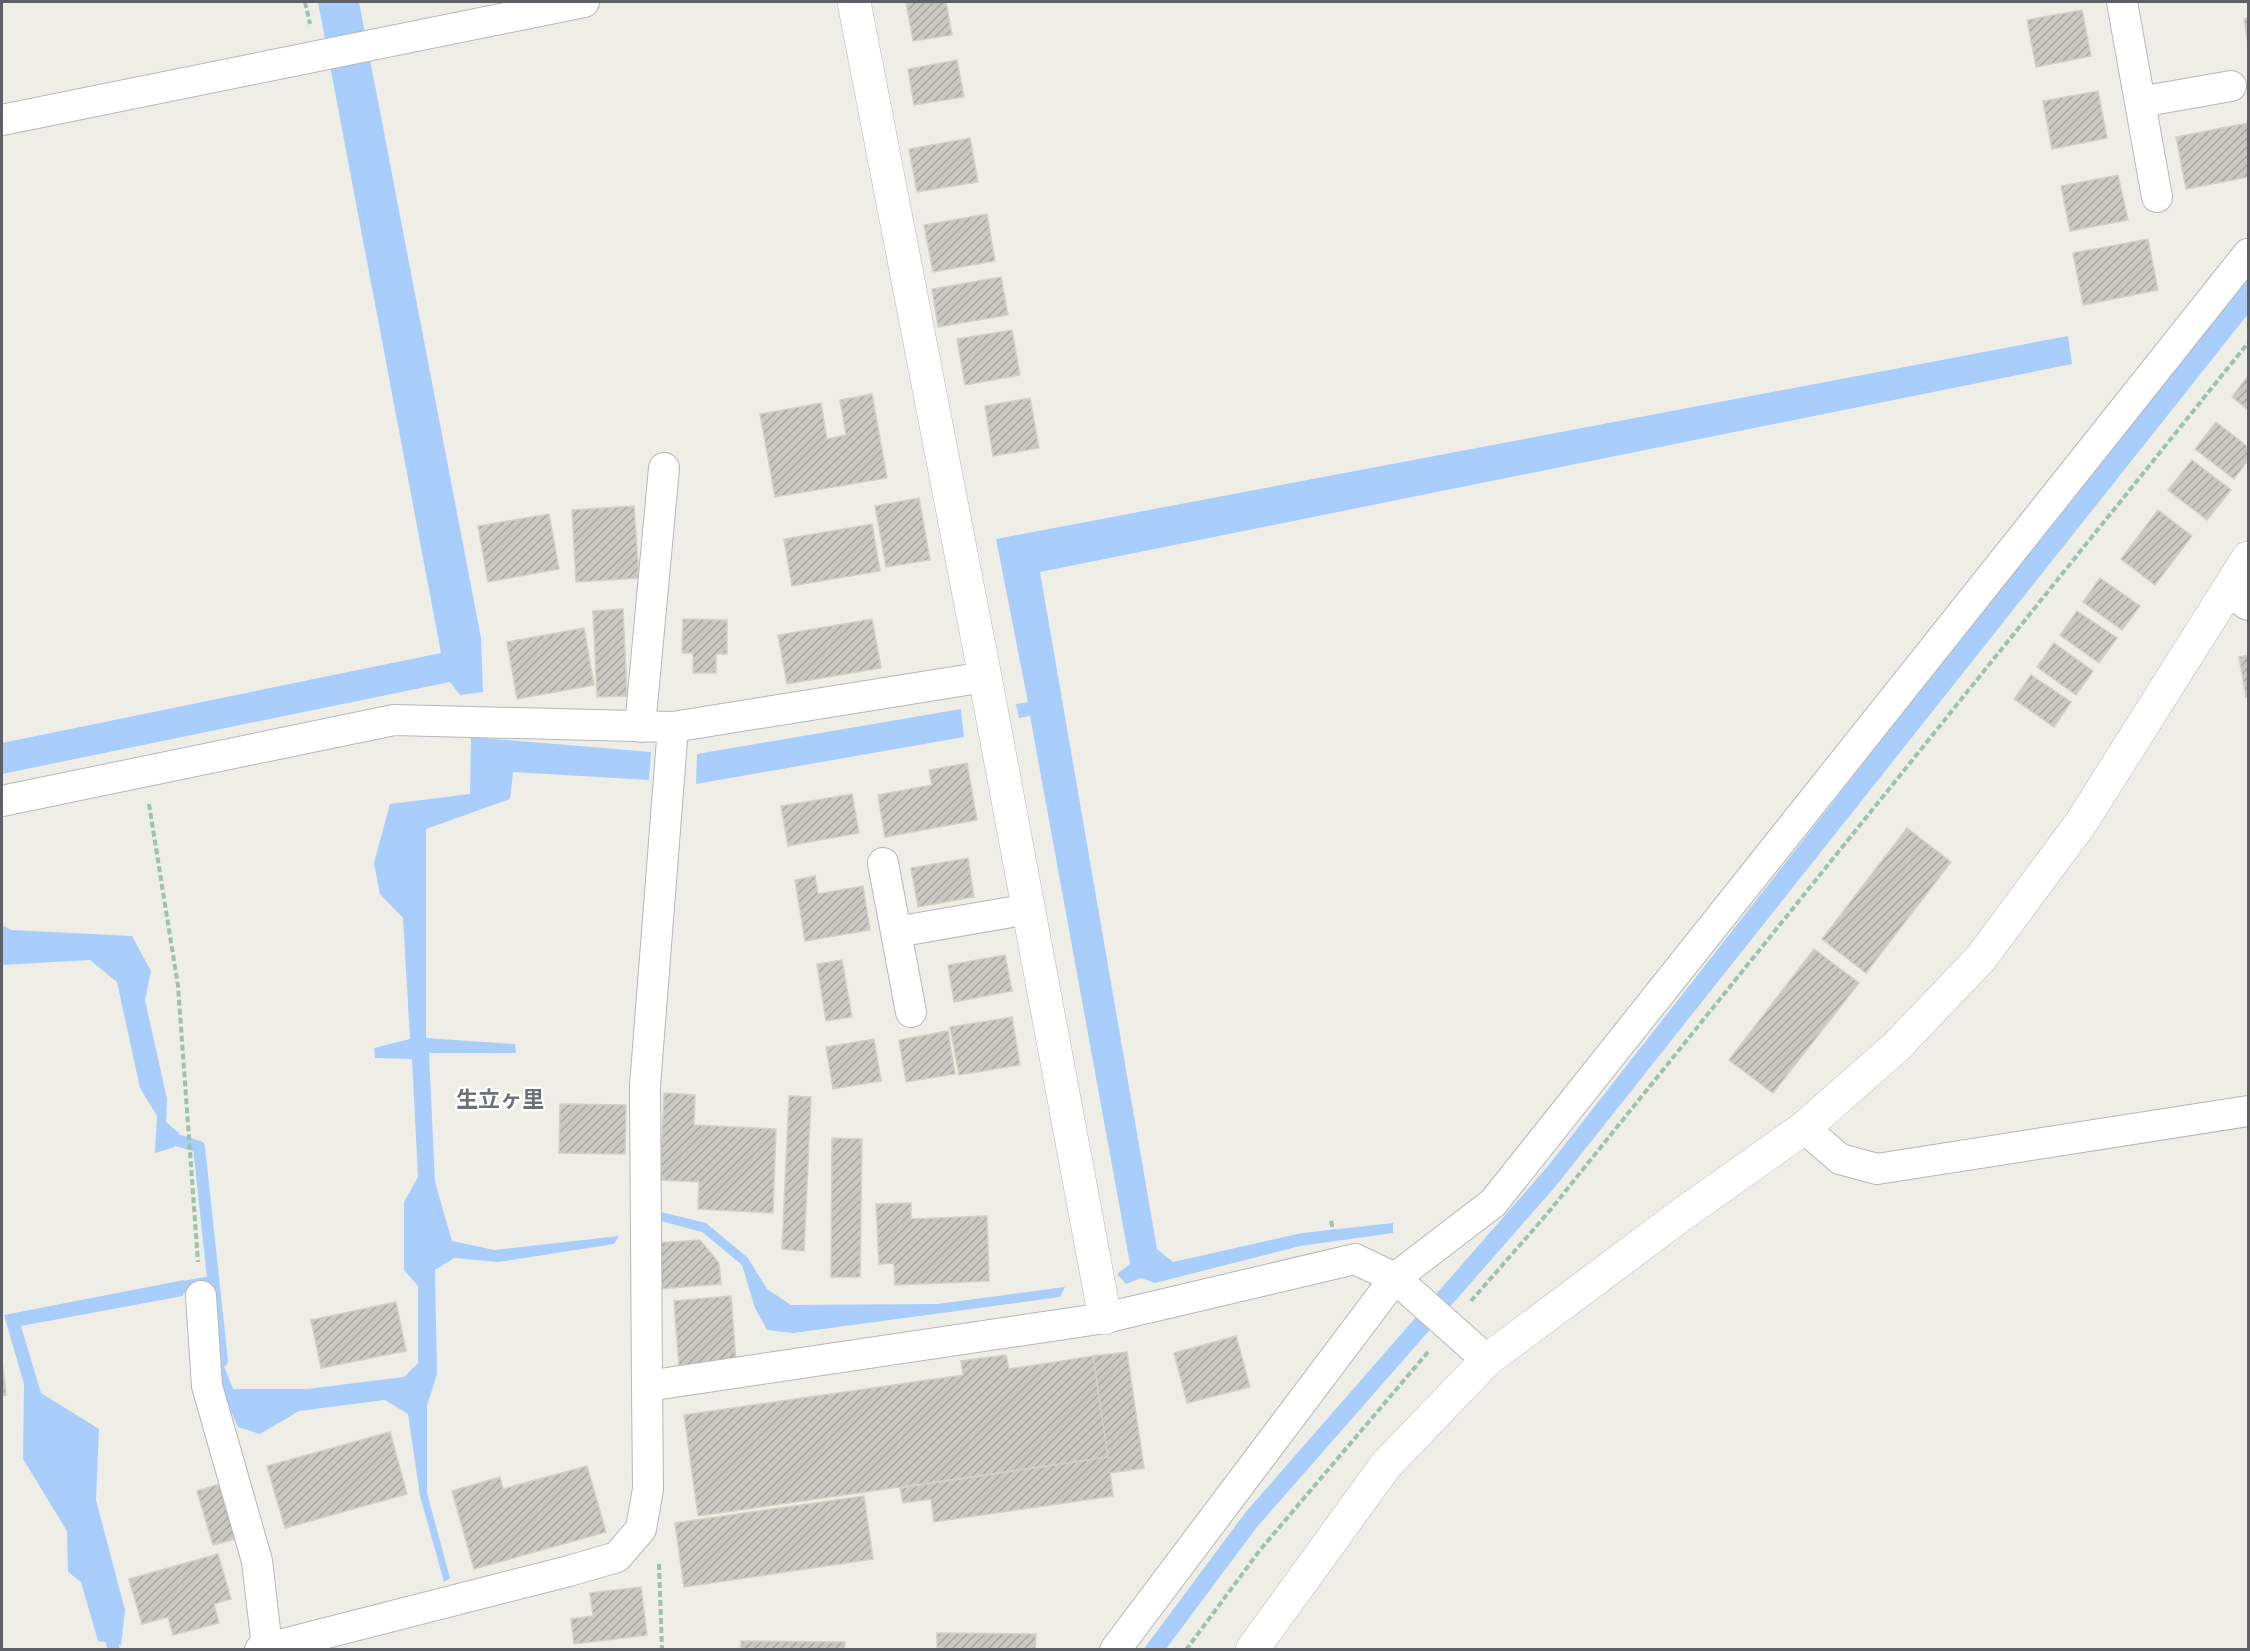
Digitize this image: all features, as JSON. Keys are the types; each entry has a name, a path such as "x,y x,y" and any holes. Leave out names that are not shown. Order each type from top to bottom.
{"street":[{"path":"2,120 584,2"},
{"path":"854,2 985,677 1105,1318"},
{"path":"2122,2 2157,197"},
{"path":"2140,102 2231,86"},
{"path":"1115,1650 1405,1287 1494,1203 2248,254"},
{"path":"640,727 664,468"},
{"path":"1252,1650 1386,1465 1487,1360 1677,1218 1804,1128 1896,1047 1981,958 2081,823 2238,598 2248,558"},
{"path":"2,801 394,720 673,727 985,677"},
{"path":"201,1296 207,1386 257,1561 264,1648 617,1557 641,1529 648,1490 645,1086 673,727"},
{"path":"883,863 910,1012"},
{"path":"896,932 1029,909"},
{"path":"1804,1128 1840,1159 1877,1169 2248,1111"},
{"path":"646,1386 1105,1318 1355,1259 1405,1287 1487,1360"}],"path":[{"path":"1186,1650 1260,1550 1449,1326 1555,1205 2248,343"},
{"path":"144,772 178,986 201,1296"},
{"path":"641,1529 658,1554 662,1650"}],"water":[{"path":"318,2 359,2 481,638 483,692 460,695 450,682 2,774 2,743 441,653"},
{"path":"2248,272 2248,314 1555,1187 1257,1527 1166,1649 1143,1650 1245,1513 1548,1166"},
{"path":"2068,336 2072,364 1040,572 1157,1249 1173,1262 1302,1233 1393,1223 1393,1233 1300,1246 1155,1283 1141,1278 1126,1284 1117,1274 1130,1264 1030,716 1019,718 1016,704 1028,702 996,539"},
{"path":"961,709 964,737 696,784 697,754"},
{"path":"471,737 651,752 649,780 513,772 510,799 426,829 426,1038 515,1044 516,1053 429,1053 435,1182 452,1241 494,1250 619,1236 614,1244 498,1262 454,1258 435,1270 437,1374 427,1406 427,1493 450,1578 444,1582 420,1496 408,1414 385,1400 299,1411 260,1434 238,1427 221,1389 222,1361 233,1389 307,1389 404,1377 418,1363 418,1286 404,1270 404,1202 418,1177 412,1059 375,1058 374,1048 410,1039 403,918 380,894 374,863 390,804 470,794"},
{"path":"2,925 11,930 132,936 151,971 145,1000 167,1099 166,1122 179,1133 175,1147 155,1153 157,1116 140,1088 117,982 90,960 2,965"},
{"path":"657,1211 706,1223 748,1258 767,1289 791,1305 937,1304 1065,1287 1060,1297 793,1333 767,1330 755,1308 742,1265 702,1232 657,1220"},
{"path":"184,1280 183,1296 21,1326 41,1393 99,1429 96,1500 125,1610 121,1645 98,1641 81,1582 68,1572 67,1531 23,1459 24,1384 4,1315"}],"building":[{"path":"906,2 946,2 952,35 913,41"},
{"path":"2082,10 2091,56 2036,67 2027,20"},
{"path":"2248,18 2248,44 2244,19"},
{"path":"957,60 964,97 914,105 908,69"},
{"path":"2098,91 2107,138 2052,149 2043,101"},
{"path":"2248,123 2248,177 2186,189 2176,137"},
{"path":"970,138 978,182 917,192 909,149"},
{"path":"2118,175 2128,220 2070,231 2061,186"},
{"path":"987,214 995,261 933,272 924,225"},
{"path":"2148,239 2158,290 2083,305 2073,253"},
{"path":"1001,277 1008,315 938,327 932,289"},
{"path":"1012,330 1020,375 965,385 957,339"},
{"path":"2248,376 2248,410 2232,397"},
{"path":"872,394 887,478 775,497 760,414 821,403 827,439 846,435 840,400"},
{"path":"1030,398 1039,448 993,456 985,406"},
{"path":"2216,422 2248,447 2248,460 2234,479 2195,449"},
{"path":"2192,460 2231,490 2207,520 2168,490"},
{"path":"919,498 930,560 886,567 875,506"},
{"path":"634,506 639,578 576,582 572,510"},
{"path":"2158,510 2192,536 2155,585 2121,559"},
{"path":"549,514 559,569 488,582 478,526"},
{"path":"872,524 880,571 792,586 784,539"},
{"path":"2100,578 2140,606 2122,630 2083,602"},
{"path":"623,609 627,696 597,697 593,611"},
{"path":"2077,611 2117,638 2099,663 2060,635"},
{"path":"683,619 727,620 727,654 716,654 716,673 693,673 693,653 682,653"},
{"path":"872,619 881,668 787,684 778,635"},
{"path":"584,628 594,685 517,699 507,642"},
{"path":"2054,643 2093,671 2076,695 2037,667"},
{"path":"2248,655 2248,697 2246,697 2239,657"},
{"path":"2031,675 2071,702 2054,727 2014,699"},
{"path":"967,763 977,820 885,837 878,795 932,785 929,770"},
{"path":"852,794 859,833 788,846 781,806"},
{"path":"1907,828 1951,862 1866,973 1822,939"},
{"path":"968,858 974,897 918,907 911,868"},
{"path":"815,876 818,894 863,886 870,930 805,941 795,880"},
{"path":"1814,949 1859,983 1773,1093 1729,1060"},
{"path":"1005,955 1012,991 954,1002 948,965"},
{"path":"842,960 852,1017 826,1021 817,964"},
{"path":"1012,1017 1020,1065 959,1075 950,1027"},
{"path":"948,1031 955,1074 906,1082 899,1040"},
{"path":"874,1039 881,1081 833,1089 826,1047"},
{"path":"664,1093 695,1095 694,1125 776,1129 773,1213 698,1209 699,1182 660,1180"},
{"path":"789,1096 811,1097 804,1251 782,1249"},
{"path":"560,1104 626,1105 625,1154 559,1153"},
{"path":"832,1138 862,1139 860,1277 831,1277"},
{"path":"911,1203 911,1219 987,1216 989,1281 895,1285 894,1263 879,1264 876,1204"},
{"path":"700,1240 719,1263 721,1284 659,1289 656,1243"},
{"path":"731,1296 736,1363 679,1367 674,1301"},
{"path":"396,1302 406,1351 321,1368 311,1320"},
{"path":"1236,1336 1250,1387 1187,1403 1174,1353"},
{"path":"1127,1352 1144,1468 1110,1473 1113,1496 934,1522 931,1499 903,1503 900,1488 1108,1457 1093,1356"},
{"path":"1006,1355 1009,1369 1093,1356 1108,1457 698,1516 684,1415 963,1375 961,1361"},
{"path":"2,1359 6,1395 2,1396"},
{"path":"390,1432 407,1494 285,1528 267,1466"},
{"path":"587,1466 606,1532 474,1569 452,1491 500,1477 503,1489"},
{"path":"220,1484 235,1539 213,1545 197,1491"},
{"path":"864,1496 873,1559 684,1587 675,1523"},
{"path":"218,1554 231,1599 214,1604 219,1623 173,1635 168,1617 142,1624 129,1579"},
{"path":"641,1587 647,1635 574,1644 571,1619 593,1616 590,1593"},
{"path":"937,1633 1036,1634 1035,1650 937,1650"},
{"path":"741,1641 845,1642 844,1650 741,1650"}],"waterway":[{"path":"177,1140 199,1147 222,1361"},
{"path":"184,1287 206,1283"},
{"path":"112,1643 114,1650"}],"district":[{"name":"生立ヶ里","path":"500,1099"}]}
